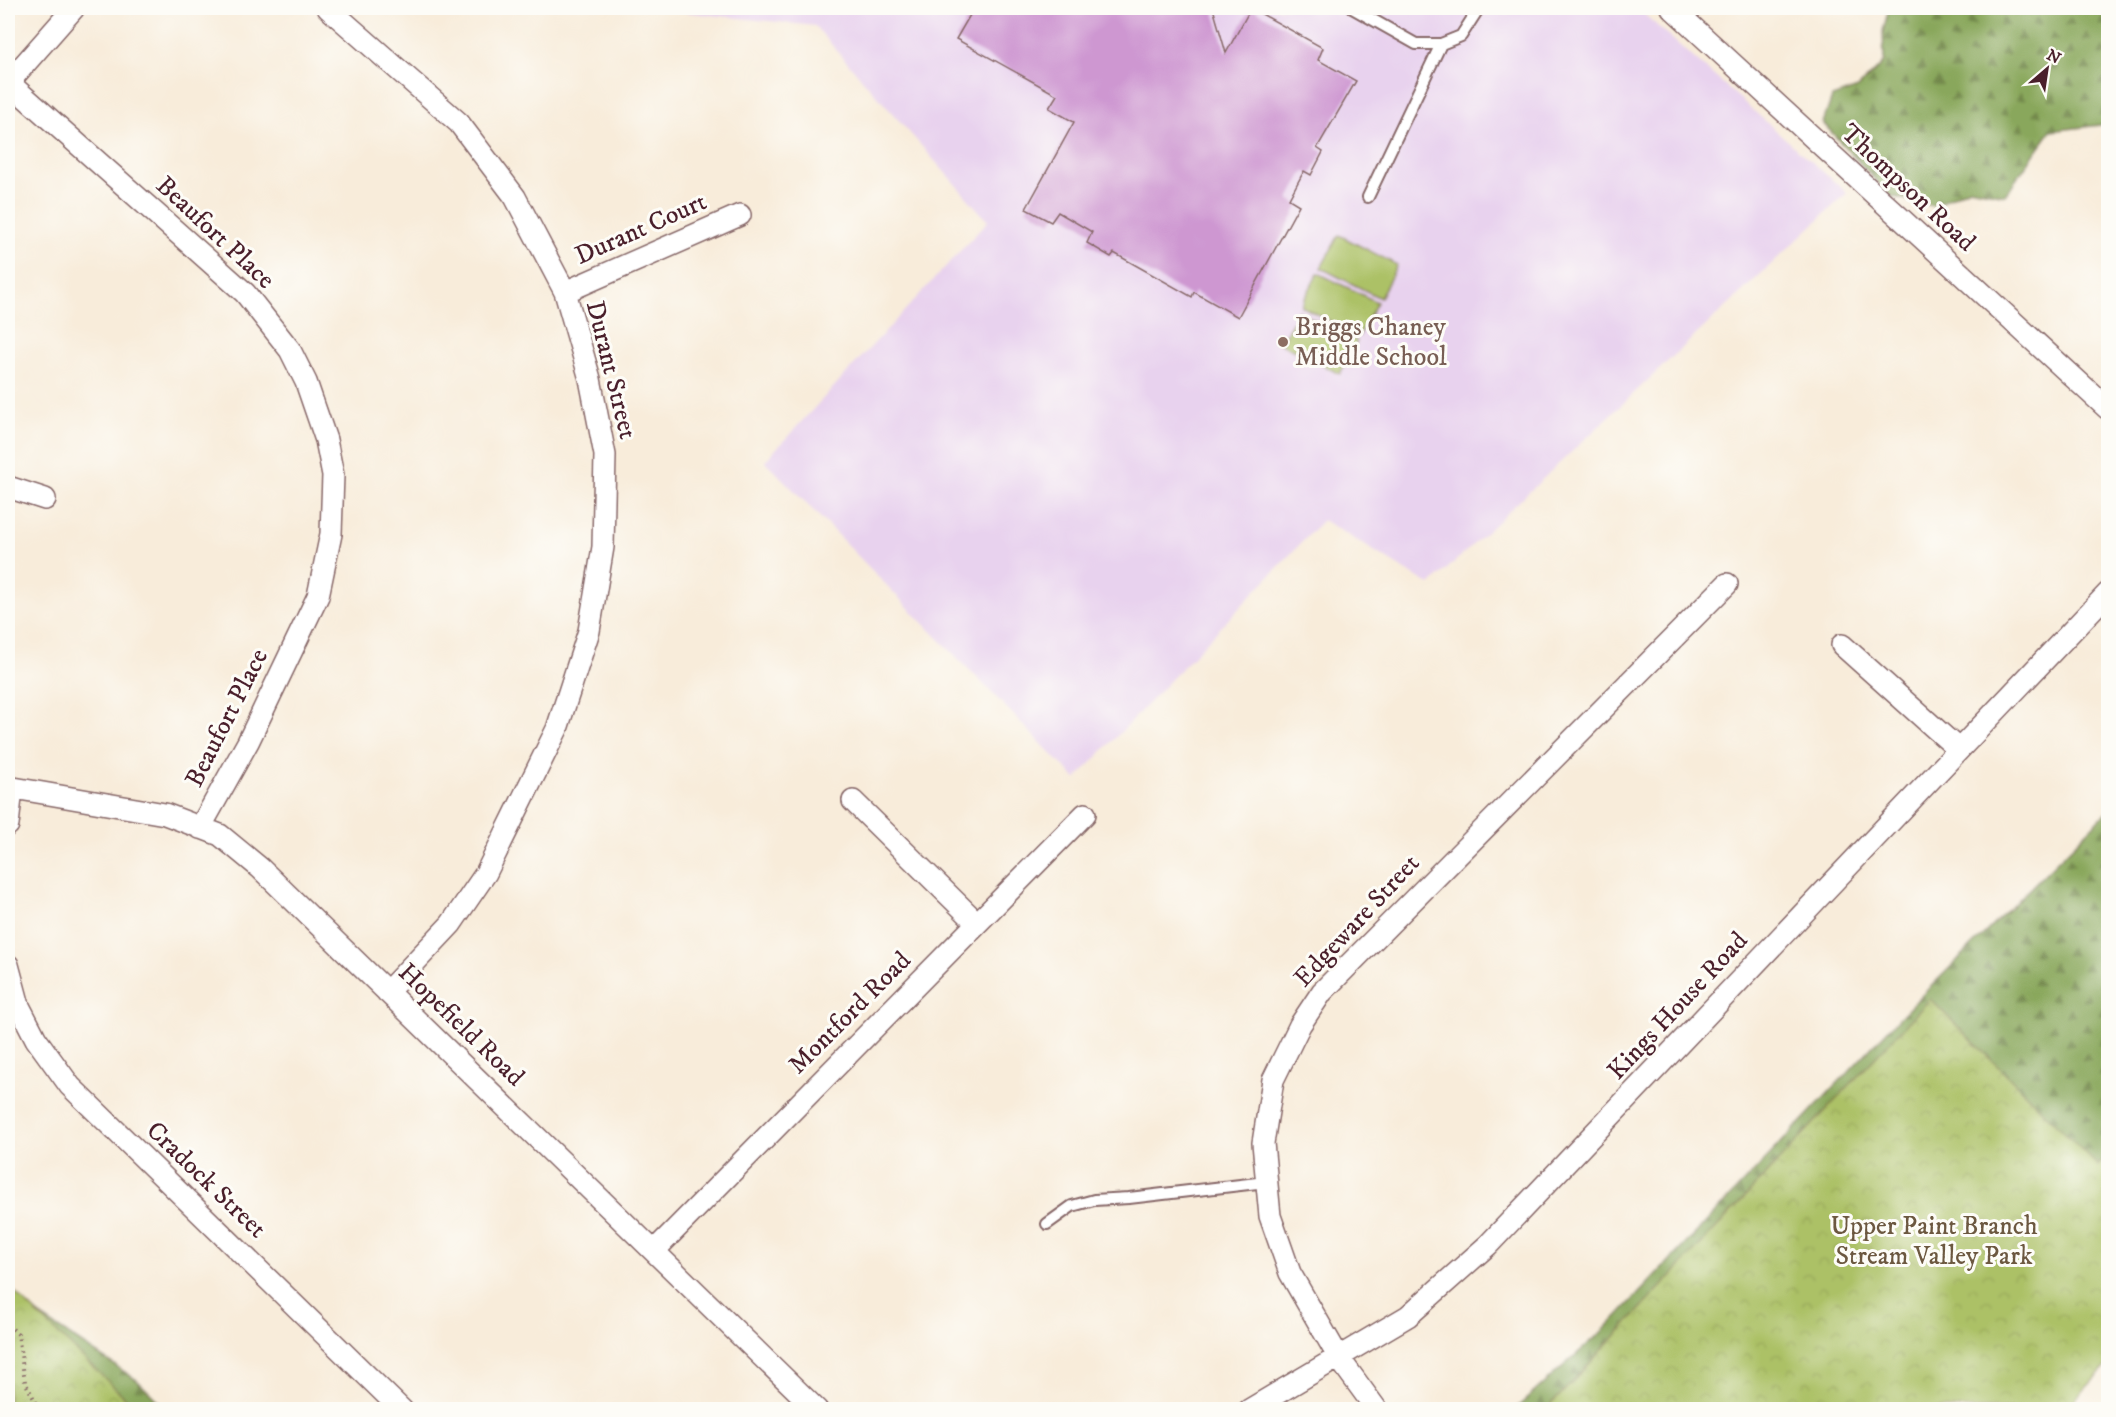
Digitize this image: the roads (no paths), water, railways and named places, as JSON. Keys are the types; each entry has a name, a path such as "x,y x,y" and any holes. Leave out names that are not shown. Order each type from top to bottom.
{"street":[{"path":"8,82 74,8"},
{"name":"Durant Street","path":"328,8 459,123 515,197 565,292 590,379 605,455 603,547 589,631 557,729 486,873 451,924 387,992"},
{"name":"Thompson Road","path":"1672,8 2109,409"},
{"name":"Beaufort Place","path":"8,82 245,293 290,350 306,382 326,440 333,475 331,534 318,596 248,742 200,828"},
{"name":"Durant Court","path":"565,292 740,215"},
{"path":"8,487 45,499"},
{"name":"Edgeware Street","path":"1377,1410 1339,1358 1290,1273 1270,1216 1263,1143 1273,1080 1300,1025 1322,992 1727,584"},
{"name":"Kings House Road","path":"1249,1410 1408,1316 1488,1245 2109,592"},
{"path":"1842,645 1958,749"},
{"path":"8,825 10,788"},
{"name":"Hopefield Road","path":"10,788 165,814 220,835 260,868 818,1410"},
{"path":"853,801 977,923"},
{"name":"Montford Road","path":"654,1251 1085,814"},
{"name":"Cradock Street","path":"8,966 19,1006 36,1039 70,1086 402,1410"}],"lane":[{"path":"1352,8 1416,44 1442,44 1461,36 1479,8"},
{"path":"1368,197 1442,44"},
{"path":"1047,1224 1072,1206 1094,1200 1266,1182"}],"place":[{"name":"Briggs Chaney Middle School","path":"1283,342"}],"park label":[{"name":"Upper Paint Branch Stream Valley Park","path":"1934,1241"}]}
